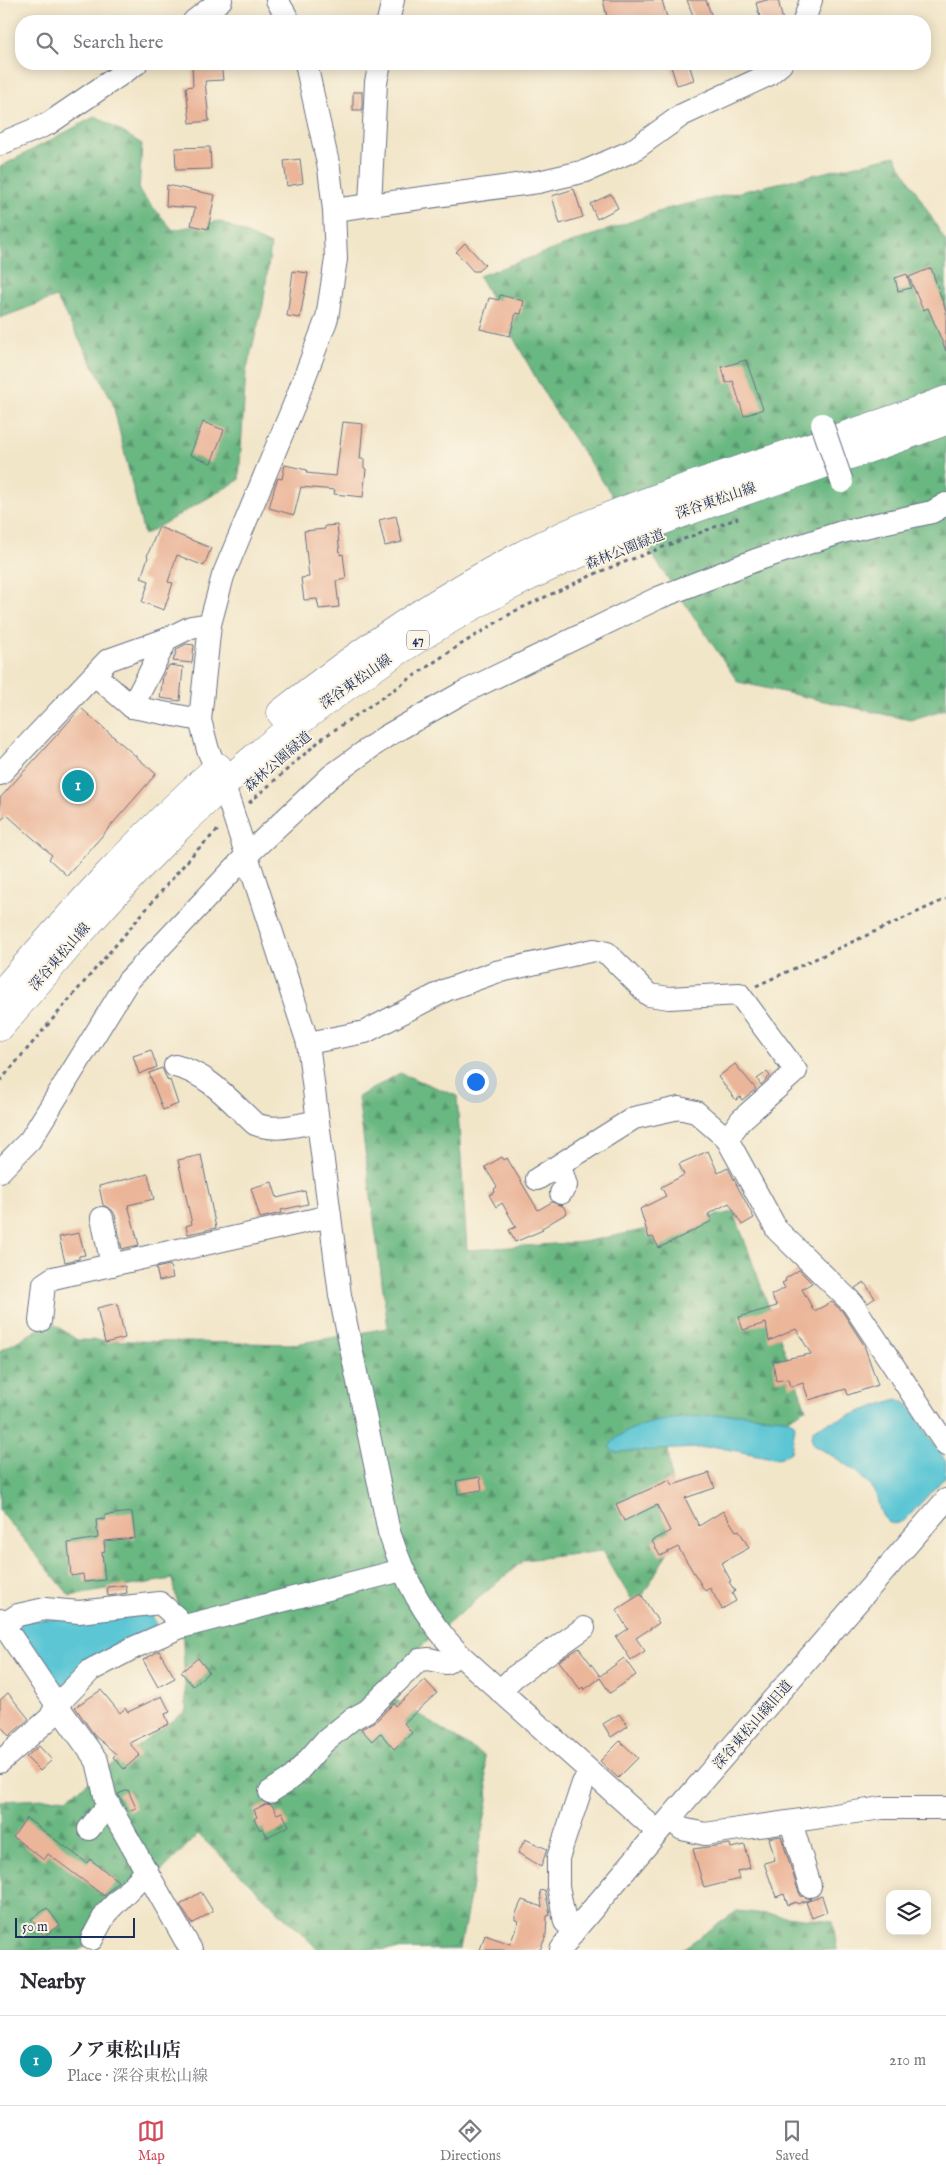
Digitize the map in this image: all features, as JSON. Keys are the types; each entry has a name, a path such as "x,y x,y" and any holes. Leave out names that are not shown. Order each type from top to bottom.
{"main road":[{"name":"深谷東松山線","path":"0,1028 109,901 166,840 220,777 244,743 309,691 396,628 550,541 661,496 751,464 904,417 946,400"},
{"name":"深谷東松山線","path":"0,995 123,858 181,799 220,777 282,735 348,686 456,617 534,576 608,542 669,517 946,421"}],"street":[{"path":"202,15 221,0"},
{"path":"277,0 286,15"},
{"path":"389,15 393,0"},
{"path":"806,15 811,0"},
{"path":"0,144 48,124 127,70"},
{"path":"307,70 329,168 334,210 336,258 327,318 294,405 223,576 210,624 200,720 208,750 234,815 308,1043 340,1295 389,1532 402,1570 421,1608 459,1654 591,1773 665,1826 705,1834 882,1808 946,1808"},
{"path":"370,206 376,82 379,70"},
{"path":"334,210 538,182 586,171 632,151 682,115 773,70"},
{"path":"822,424 842,482"},
{"path":"0,1171 30,1140 128,981 247,855 331,776 385,737 462,693 658,598 756,560 842,532 932,512 946,504"},
{"path":"0,774 108,660 167,639 191,627 210,624"},
{"path":"132,706 167,639"},
{"path":"95,675 132,706 200,720"},
{"path":"308,1043 365,1032 446,990 496,972 594,950 607,953 649,995 669,998 739,994 796,1071 742,1120 727,1139"},
{"path":"175,1066 192,1070 210,1082 255,1124 264,1128 274,1129 318,1121"},
{"path":"537,1179 634,1118 668,1109 679,1108 696,1112 727,1139 777,1230 852,1303 946,1445"},
{"path":"560,1166 566,1185 561,1193"},
{"path":"40,1321 44,1284 53,1278 330,1216"},
{"path":"102,1218 112,1265"},
{"name":"深谷東松山線旧道","path":"561,1950 574,1931 946,1500"},
{"path":"0,1762 50,1718 56,1705 91,1670 135,1647 181,1627 402,1570"},
{"path":"181,1627 177,1618 160,1603 78,1612 44,1609 18,1615 2,1622 56,1705 97,1760 109,1804 147,1871 184,1947"},
{"path":"500,1690 514,1677 584,1628"},
{"path":"270,1792 293,1777 339,1728 367,1711 419,1660 429,1658 446,1663 459,1654"},
{"path":"574,1931 565,1922 558,1886 558,1858 583,1783 591,1773"},
{"path":"89,1828 109,1804"},
{"path":"791,1822 810,1886"},
{"path":"92,1939 106,1913 147,1871"}],"path":[{"name":"森林公園緑道","path":"0,1081 194,853 234,815 324,737 452,650 515,611 599,572 740,517"},
{"path":"739,994 946,899"}],"green space":[{"path":"96,116 142,144 139,191 173,230 219,221 271,245 263,305 246,372 239,480 144,535 112,400 56,297 0,318 0,167"},
{"path":"895,156 946,242 946,709 910,720 738,682 551,405 479,276 666,209"},
{"path":"400,1073 457,1096 467,1250 583,1242 734,1212 806,1409 757,1435 666,1430 677,1536 636,1607 602,1551 524,1560 374,1686 484,1756 488,1800 460,1949 319,1950 198,1834 100,1934 80,1950 0,1950 0,1801 67,1798 186,1711 182,1624 172,1579 70,1596 0,1511 0,1351 51,1322 77,1340 295,1344 388,1328 358,1097"},
{"path":"737,1911 833,1921 837,1950 681,1950"}],"water":[{"path":"897,1399 908,1404 946,1462 945,1477 905,1520 894,1524 889,1523 884,1518 875,1494 861,1476 846,1464 814,1445 811,1437 813,1430 822,1425"},
{"path":"740,1414 783,1418 793,1422 795,1426 791,1452 778,1459 717,1447 614,1452 609,1447 618,1437 632,1429 649,1423 689,1417"},
{"path":"150,1612 159,1628 63,1685 57,1686 17,1625 24,1621"}],"building":[{"path":"603,0 662,0 666,15 607,15"},
{"path":"687,0 706,0 711,15 693,15"},
{"path":"778,0 782,15 759,15 756,3"},
{"path":"192,70 222,70 223,80 205,81 209,121 190,123 186,87 193,86"},
{"path":"672,70 691,70 694,80 677,85"},
{"path":"353,92 362,92 362,110 353,110"},
{"path":"210,147 211,169 176,170 175,148"},
{"path":"300,159 303,183 287,186 284,161"},
{"path":"167,185 215,195 208,229 191,225 195,208 166,206"},
{"path":"574,189 583,217 560,224 552,196"},
{"path":"611,194 618,208 597,219 590,204"},
{"path":"465,243 485,265 478,271 473,271 456,252"},
{"path":"931,268 946,311 946,351 928,308 923,310 909,277"},
{"path":"293,271 308,273 300,318 287,316"},
{"path":"907,274 911,288 898,291 895,278"},
{"path":"500,295 524,301 521,314 516,313 510,336 480,329 489,298 499,300"},
{"path":"746,360 763,409 744,416 733,381 726,383 722,367"},
{"path":"203,422 224,430 211,463 190,455"},
{"path":"343,422 363,424 360,459 364,459 364,468 366,469 363,497 334,494 335,490 301,487 294,515 269,508 278,478 282,479 285,465 307,470 306,473 336,476"},
{"path":"396,516 402,542 385,546 379,520"},
{"path":"337,525 340,555 343,554 346,579 336,581 339,607 319,609 317,599 304,600 301,578 309,577 304,531 325,529 325,526"},
{"path":"159,527 211,548 204,566 177,555 168,582 173,583 164,610 142,602 149,581 141,578 147,556"},
{"path":"186,644 194,645 192,663 173,661 177,649"},
{"path":"169,665 183,667 180,701 160,698 163,676"},
{"path":"81,708 156,774 67,876 49,859 52,855 7,815 0,821 0,798"},
{"path":"151,1050 157,1067 139,1074 133,1056"},
{"path":"735,1064 756,1089 742,1100 740,1097 736,1100 718,1077"},
{"path":"162,1068 168,1081 170,1080 178,1104 163,1110 149,1073"},
{"path":"767,1072 770,1076 761,1085 757,1079"},
{"path":"708,1151 718,1173 728,1168 754,1218 742,1225 729,1203 708,1214 712,1221 659,1248 653,1237 649,1238 640,1209 666,1196 661,1187 684,1175 679,1164"},
{"path":"201,1155 216,1228 188,1234 186,1226 192,1224 178,1160"},
{"path":"502,1157 504,1160 507,1158 538,1210 552,1202 563,1206 567,1213 542,1228 543,1230 515,1242 509,1230 516,1227 502,1203 496,1207 489,1195 495,1192 494,1189 497,1187 485,1167"},
{"path":"148,1174 154,1199 128,1205 139,1245 122,1249 115,1215 112,1210 103,1205 99,1186"},
{"path":"272,1182 277,1198 305,1191 308,1204 281,1210 282,1213 260,1218 251,1188"},
{"path":"79,1233 85,1255 79,1256 79,1259 65,1262 59,1237"},
{"path":"170,1265 173,1278 159,1281 156,1268"},
{"path":"799,1270 812,1283 802,1289 814,1311 832,1302 842,1311 864,1345 878,1385 848,1395 846,1389 809,1400 803,1383 790,1387 788,1379 776,1381 773,1361 811,1354 796,1329 769,1341 766,1323 743,1330 739,1317 777,1306 771,1295 785,1288 782,1283 786,1281 785,1279"},
{"path":"864,1282 875,1298 868,1303 855,1288"},
{"path":"117,1303 125,1338 105,1343 97,1308"},
{"path":"709,1473 715,1488 685,1498 699,1526 723,1511 736,1531 739,1530 749,1548 721,1563 735,1591 732,1593 736,1601 722,1609 710,1588 705,1591 678,1547 660,1556 652,1541 670,1531 657,1505 624,1521 616,1504 670,1480 673,1485"},
{"path":"480,1477 482,1490 458,1494 456,1481"},
{"path":"132,1512 135,1538 104,1541 105,1551 102,1552 105,1580 84,1582 83,1574 71,1576 68,1543 98,1538 96,1520 105,1519 105,1515"},
{"path":"126,1585 127,1593 108,1596 107,1587"},
{"path":"641,1594 659,1623 636,1638 645,1651 631,1660 616,1637 628,1629 616,1610"},
{"path":"579,1648 600,1676 624,1658 636,1675 610,1693 600,1678 584,1690 583,1687 580,1689 559,1661"},
{"path":"159,1651 175,1678 158,1687 143,1660"},
{"path":"198,1658 209,1672 193,1686 181,1672"},
{"path":"425,1680 437,1693 404,1723 412,1733 394,1749 380,1733 372,1741 361,1729 376,1721 394,1703 396,1706"},
{"path":"101,1690 120,1713 125,1708 128,1712 162,1696 170,1712 165,1714 169,1724 129,1743 140,1755 124,1769 113,1757 116,1754 95,1736 75,1707"},
{"path":"8,1693 29,1719 9,1736 0,1725 0,1700"},
{"path":"619,1714 628,1726 611,1737 603,1724"},
{"path":"620,1741 638,1758 618,1778 600,1761"},
{"path":"39,1746 52,1760 40,1771 26,1757"},
{"path":"128,1790 136,1808 128,1811 118,1794"},
{"path":"266,1804 272,1805 277,1814 282,1812 289,1826 267,1837 263,1828 260,1830 254,1819 257,1817 254,1810"},
{"path":"26,1818 87,1863 90,1859 118,1881 104,1896 48,1854 44,1860 13,1837"},
{"path":"781,1836 798,1890 801,1896 811,1899 797,1904 796,1902 788,1905 784,1894 776,1897 764,1863 775,1860 769,1838"},
{"path":"525,1839 547,1849 541,1867 518,1853"},
{"path":"730,1844 731,1848 745,1845 750,1868 737,1871 739,1879 704,1888 693,1849"},
{"path":"545,1890 550,1915 547,1916 546,1936 540,1950 480,1950 485,1935 510,1944 519,1921 515,1920 515,1916 522,1900 542,1907 540,1891"},
{"path":"201,1892 213,1911 192,1924 180,1905"},
{"path":"822,1896 827,1912 812,1918 806,1902"},
{"path":"47,1908 60,1925 44,1936 31,1919"}],"place":[{"name":"ノア東松山店","path":"78,786"}]}
